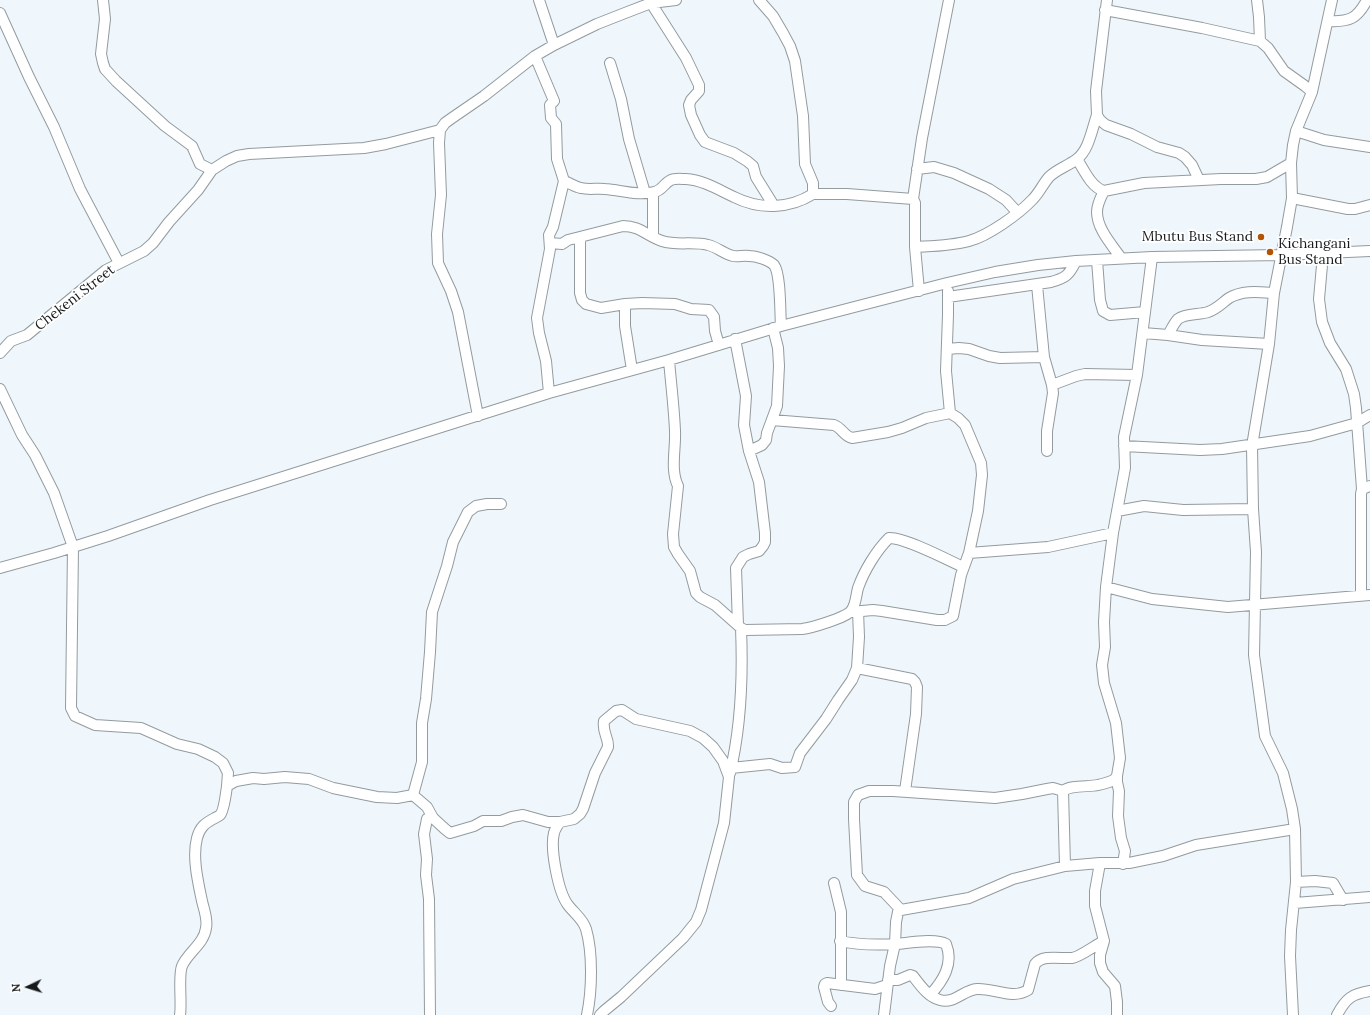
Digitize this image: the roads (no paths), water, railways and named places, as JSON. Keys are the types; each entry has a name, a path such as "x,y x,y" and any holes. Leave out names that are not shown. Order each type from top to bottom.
{"street":[{"path":"103,0 105,19 101,54 105,69 165,126 192,146 200,164 212,170 237,156 249,154 364,148 440,130"},
{"path":"539,0 554,45"},
{"path":"478,416 458,312 438,263 437,234 441,195 438,143 440,130 445,123 484,96 535,56 554,45 597,24 651,4 676,0"},
{"path":"759,0 773,16 783,32 790,46 795,62 803,116 805,164 813,183 813,194"},
{"path":"918,290 913,199 917,169 949,0"},
{"path":"1257,0 1260,41"},
{"path":"1293,1015 1290,956 1296,882 1295,829 1292,809 1283,773 1268,745 1263,725 1254,655 1256,552 1253,509 1252,446 1269,344 1274,293 1292,198 1291,163 1293,145 1296,131 1312,92 1329,21 1332,0"},
{"path":"1329,21 1340,21 1355,17 1367,0"},
{"path":"651,4 686,58 699,85 699,91 691,100 689,105 691,115 700,135 705,142 734,153 748,161 753,166 756,177 774,206"},
{"path":"1199,180 1192,165 1185,156 1179,152 1156,146 1131,134 1106,125 1097,115 1095,107 1096,91 1106,5 1260,41 1268,48 1284,71 1312,92"},
{"path":"0,13 28,77 54,127 80,189 119,264"},
{"path":"535,56 554,101 550,105 551,118 556,124 557,159 564,180 553,227 549,235 550,243 537,318 546,360 549,393"},
{"path":"610,63 621,99 629,139 649,193 653,237"},
{"path":"915,247 970,241 994,229 1033,200 1047,179 1054,173 1077,159 1083,152 1097,115"},
{"path":"1296,131 1324,140 1370,147"},
{"path":"1077,159 1095,185 1104,191 1144,183 1221,179 1260,179 1275,173 1291,163"},
{"path":"917,169 934,167 954,173 988,189 1006,200 1017,212"},
{"name":"Chekeni Street","path":"0,353 12,341 27,335 106,270 144,251 153,243 169,222 198,190 212,170"},
{"path":"564,180 579,188 649,193 663,188 670,180 686,179 701,182 736,198 763,206 791,204 813,194 847,194 913,199"},
{"path":"1104,191 1098,205 1098,218 1102,229 1122,258"},
{"path":"1292,198 1348,209 1355,209 1370,205"},
{"path":"550,243 562,244 568,240 628,226 642,230 653,237 669,243 708,245 734,256 749,256 772,263 776,268 778,280 777,327 779,389 777,406 766,440 762,445 749,451"},
{"path":"580,237 580,293 582,300 586,304 601,308 642,303 675,304 691,310 709,310 714,316 715,331 719,345"},
{"path":"0,568 73,548 210,500 549,393 669,360 777,327 947,283 995,272 1076,261 1152,257 1281,256 1370,251"},
{"path":"1106,587 1152,599 1217,607 1366,595 1366,553 1361,514 1366,488 1356,408 1351,382 1346,369 1330,343 1322,322 1320,299 1323,254"},
{"path":"1123,864 1125,851 1121,838 1118,816 1120,792 1117,782 1120,758 1116,723 1102,672 1105,647 1104,622 1106,587 1125,468 1124,437 1137,375 1152,257"},
{"path":"1098,260 1100,296 1103,311 1106,314 1145,312"},
{"path":"948,297 1051,282 1065,277 1070,273 1076,261"},
{"path":"947,283 946,371 950,413"},
{"path":"1037,285 1044,357 1052,385 1052,403 1047,430 1047,451"},
{"path":"1168,335 1178,319 1211,311 1239,293 1274,293"},
{"path":"625,304 626,332 632,370"},
{"path":"1143,333 1202,340 1269,344"},
{"path":"600,1015 666,955 696,922 701,910 724,823 738,725 742,655 736,568 738,562 743,557 759,551 765,542 759,482 749,451 744,425 746,396 735,339"},
{"path":"947,349 969,349 1000,358 1044,357"},
{"path":"669,360 675,433 674,473 678,486 673,534 674,547 690,571 696,593 703,600 715,604 739,627 750,631 810,628 854,612 882,611 937,620 950,619 953,616 963,567 969,553 981,487 981,463 965,425 950,413 926,418 888,432 852,438 846,436 839,427 834,425 772,420"},
{"path":"1052,385 1084,374 1137,375"},
{"path":"0,389 22,435 35,455 54,493 73,548 71,708 75,716 95,725 141,728 177,744 198,749 223,763 228,772 227,786 220,815 206,823 201,828 197,839 196,859 206,928 205,934 198,945 186,957 181,969 180,1015"},
{"path":"1124,446 1200,450 1252,446 1336,430 1357,423 1370,415"},
{"path":"413,795 422,762 422,723 426,699 432,612 453,542 468,512 476,506 501,504"},
{"path":"1118,511 1144,506 1183,510 1253,509"},
{"path":"969,553 1048,547 1114,533"},
{"path":"730,773 770,764 782,768 795,768 800,753 826,719 852,680 857,668 859,636 854,606 858,588 868,567 889,538 901,540 932,552 963,567"},
{"path":"857,668 912,679 917,686 916,714 905,791"},
{"path":"227,786 236,780 285,777 309,779 333,788 378,797 389,798 413,795 427,807 444,829 450,832 474,826 483,821 501,821 519,815 548,822 560,822 574,819 580,814 595,773 608,747 603,728 604,721 616,711 622,710 636,719 690,731 703,738 713,747 730,773"},
{"path":"901,910 884,892 865,886 857,875 854,802 858,794 869,790 905,791 995,798 1053,788 1063,791 1068,788 1099,785 1114,780 1117,776"},
{"path":"1063,791 1065,866"},
{"path":"430,1015 429,899 424,834 427,819 434,818"},
{"path":"560,822 556,828 553,838 559,885 567,904 586,927 588,940 591,969 587,1015"},
{"path":"884,1015 895,944 896,922 898,912 901,910 969,898 1013,879 1065,866 1100,862 1123,864 1148,860 1196,845 1295,829"},
{"path":"1100,862 1095,891 1096,906 1104,941 1100,955 1100,963 1103,972 1115,986 1117,1015"},
{"path":"1296,882 1315,881 1333,883 1343,900"},
{"path":"834,883 841,912 841,985"},
{"path":"1295,903 1370,897"},
{"path":"840,941 852,944 895,944 935,941 946,944 948,948 948,959 946,975 941,984 930,995"},
{"path":"831,1006 828,1002 825,984 827,983 875,989 910,975 913,976 930,995 939,1000 948,1001 959,997 970,990 978,989 1014,994 1023,993 1028,990 1035,964 1038,960 1043,958 1074,958 1104,941"},
{"path":"1337,1015 1342,1005 1348,999 1356,994 1370,991"}],"place":[{"name":"Mbutu Bus Stand","path":"1261,237"},
{"name":"Kichangani Bus Stand","path":"1270,252"}]}
